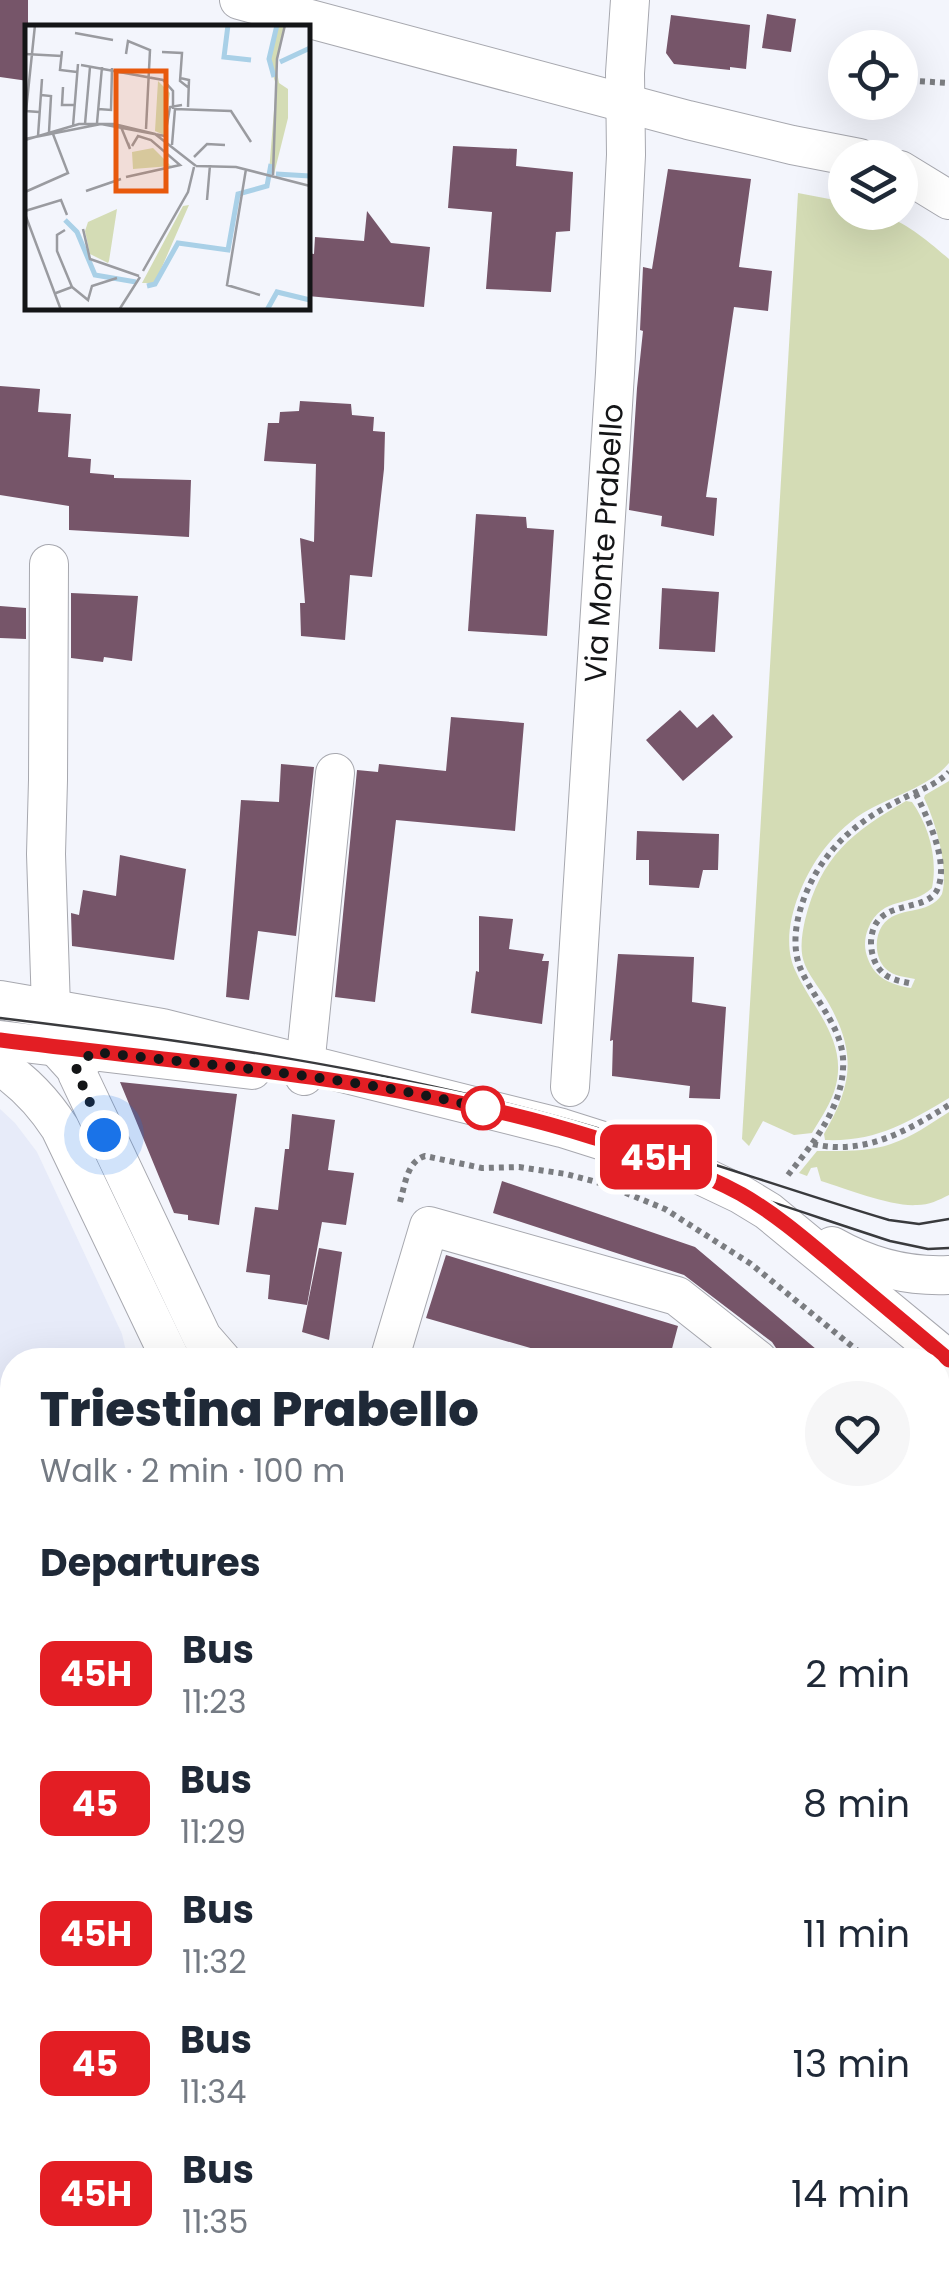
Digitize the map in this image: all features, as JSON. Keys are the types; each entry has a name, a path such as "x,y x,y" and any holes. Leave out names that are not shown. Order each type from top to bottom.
{"street":[{"path":"239,0 760,138 828,152"},
{"name":"Via Monte Prabello","path":"570,1087 615,374 630,0"},
{"path":"918,181 949,200"},
{"path":"48,564 46,854 51,1008 76,1057 104,1135 202,1337 212,1348"},
{"path":"305,1069 335,774"},
{"path":"0,1000 225,1042 305,1069 562,1128 661,1158 710,1179 864,1262 906,1274 949,1274"},
{"path":"76,1057 89,1036 104,1034 172,1044 225,1042"},
{"path":"0,1040 76,1057 305,1069"},
{"path":"76,1057 44,1061 42,1091 166,1348"},
{"path":"0,1066 25,1086 56,1121"},
{"path":"768,1211 934,1348"},
{"path":"393,1348 429,1226 677,1296 743,1348"}],"path":[{"path":"918,81 949,83"},
{"path":"788,1175 813,1144 841,1086 844,1066 835,1029 797,957 797,927 804,899 827,856 850,831 864,819 942,780 949,772"},
{"path":"909,983 886,975 875,962 871,944 881,918 900,906 925,901 938,888 938,848 915,792"},
{"path":"813,1144 886,1140 949,1105"}],"shaded area":[{"path":"0,1109 37,1152 125,1348 0,1348"}],"green space":[{"path":"798,193 828,199 828,230 911,230 949,259 949,763 931,779 851,822 823,850 804,881 790,928 791,958 833,1039 838,1069 836,1085 812,1133 794,1135 763,1121 749,1146 742,1139"},
{"path":"949,781 949,1098 876,1134 825,1140 848,1070 838,1022 803,960 803,931 812,898 841,848 870,824 906,801 912,802 931,843 932,888 881,911 868,929 865,944 871,966 880,976 911,988 915,979 899,976 882,965 878,936 888,919 929,906 942,894 940,846 924,798"},
{"path":"949,1112 949,1195 938,1200 921,1205 895,1203 821,1181 817,1167 811,1168 807,1176 799,1173 817,1151 864,1150 891,1144"}],"building":[{"path":"0,0 28,0 25,81 0,77"},
{"path":"767,14 796,19 791,52 762,48"},
{"path":"671,15 750,25 746,69 674,64 666,53"},
{"path":"453,146 517,149 516,166 573,172 570,231 556,232 551,292 486,289 492,212 448,208"},
{"path":"668,169 751,179 739,267 772,271 768,311 734,307 706,497 717,498 714,536 661,526 662,516 629,510 643,331 643,267 652,269"},
{"path":"367,211 391,243 430,247 424,307 310,296 310,253 314,254 315,237 364,241"},
{"path":"0,386 40,389 38,412 71,414 68,457 91,459 90,473 114,478 191,480 189,537 69,530 69,506 0,495"},
{"path":"300,401 351,404 352,415 374,417 373,431 385,432 372,577 350,575 345,640 301,636 300,603 305,603 300,538 314,542 316,464 264,461 268,423 279,423 280,412 299,411"},
{"path":"476,514 526,517 527,528 554,530 547,636 468,631"},
{"path":"662,588 719,592 715,652 659,649"},
{"path":"71,593 138,596 132,661 71,658"},
{"path":"0,606 26,608 26,639 0,638"},
{"path":"680,710 697,728 713,714 733,737 683,781 646,740"},
{"path":"451,717 524,723 515,831 396,820 375,1002 335,997 357,770 378,772 379,764 446,771"},
{"path":"281,764 314,767 296,936 258,931 249,1000 226,997 241,800 279,802"},
{"path":"637,831 719,834 718,870 703,870 699,888 649,885 649,860 636,860"},
{"path":"120,855 186,869 174,960 72,946 71,913 79,915 83,890 116,896"},
{"path":"479,916 513,919 509,949 544,954 542,961 549,961 542,1024 471,1013 476,971 479,972"},
{"path":"618,954 694,957 692,1002 726,1007 720,1099 689,1098 690,1086 612,1076 613,1040 610,1041"},
{"path":"120,1082 237,1094 219,1225 188,1220 188,1215 174,1213"},
{"path":"292,1114 335,1120 328,1170 354,1173 346,1225 322,1222 307,1305 268,1299 270,1275 246,1272 255,1207 278,1210"},
{"path":"502,1181 695,1247 815,1348 776,1348 684,1275 493,1213"},
{"path":"319,1248 342,1252 329,1340 302,1332"},
{"path":"446,1255 678,1326 672,1348 530,1348 426,1318"}],"tram line":[{"path":"0,1018 215,1047 428,1085 609,1132 889,1220 919,1224 949,1219"},
{"path":"0,1038 289,1077 444,1108 600,1148 890,1241 928,1249 949,1248"}],"bus line":[{"name":"45H","path":"0,1040 369,1086 466,1104 661,1158 768,1211 935,1348"}],"route":[{"path":"104,1135 76,1070 83,1058 94,1052 311,1076 498,1112 483,1108"}]}
